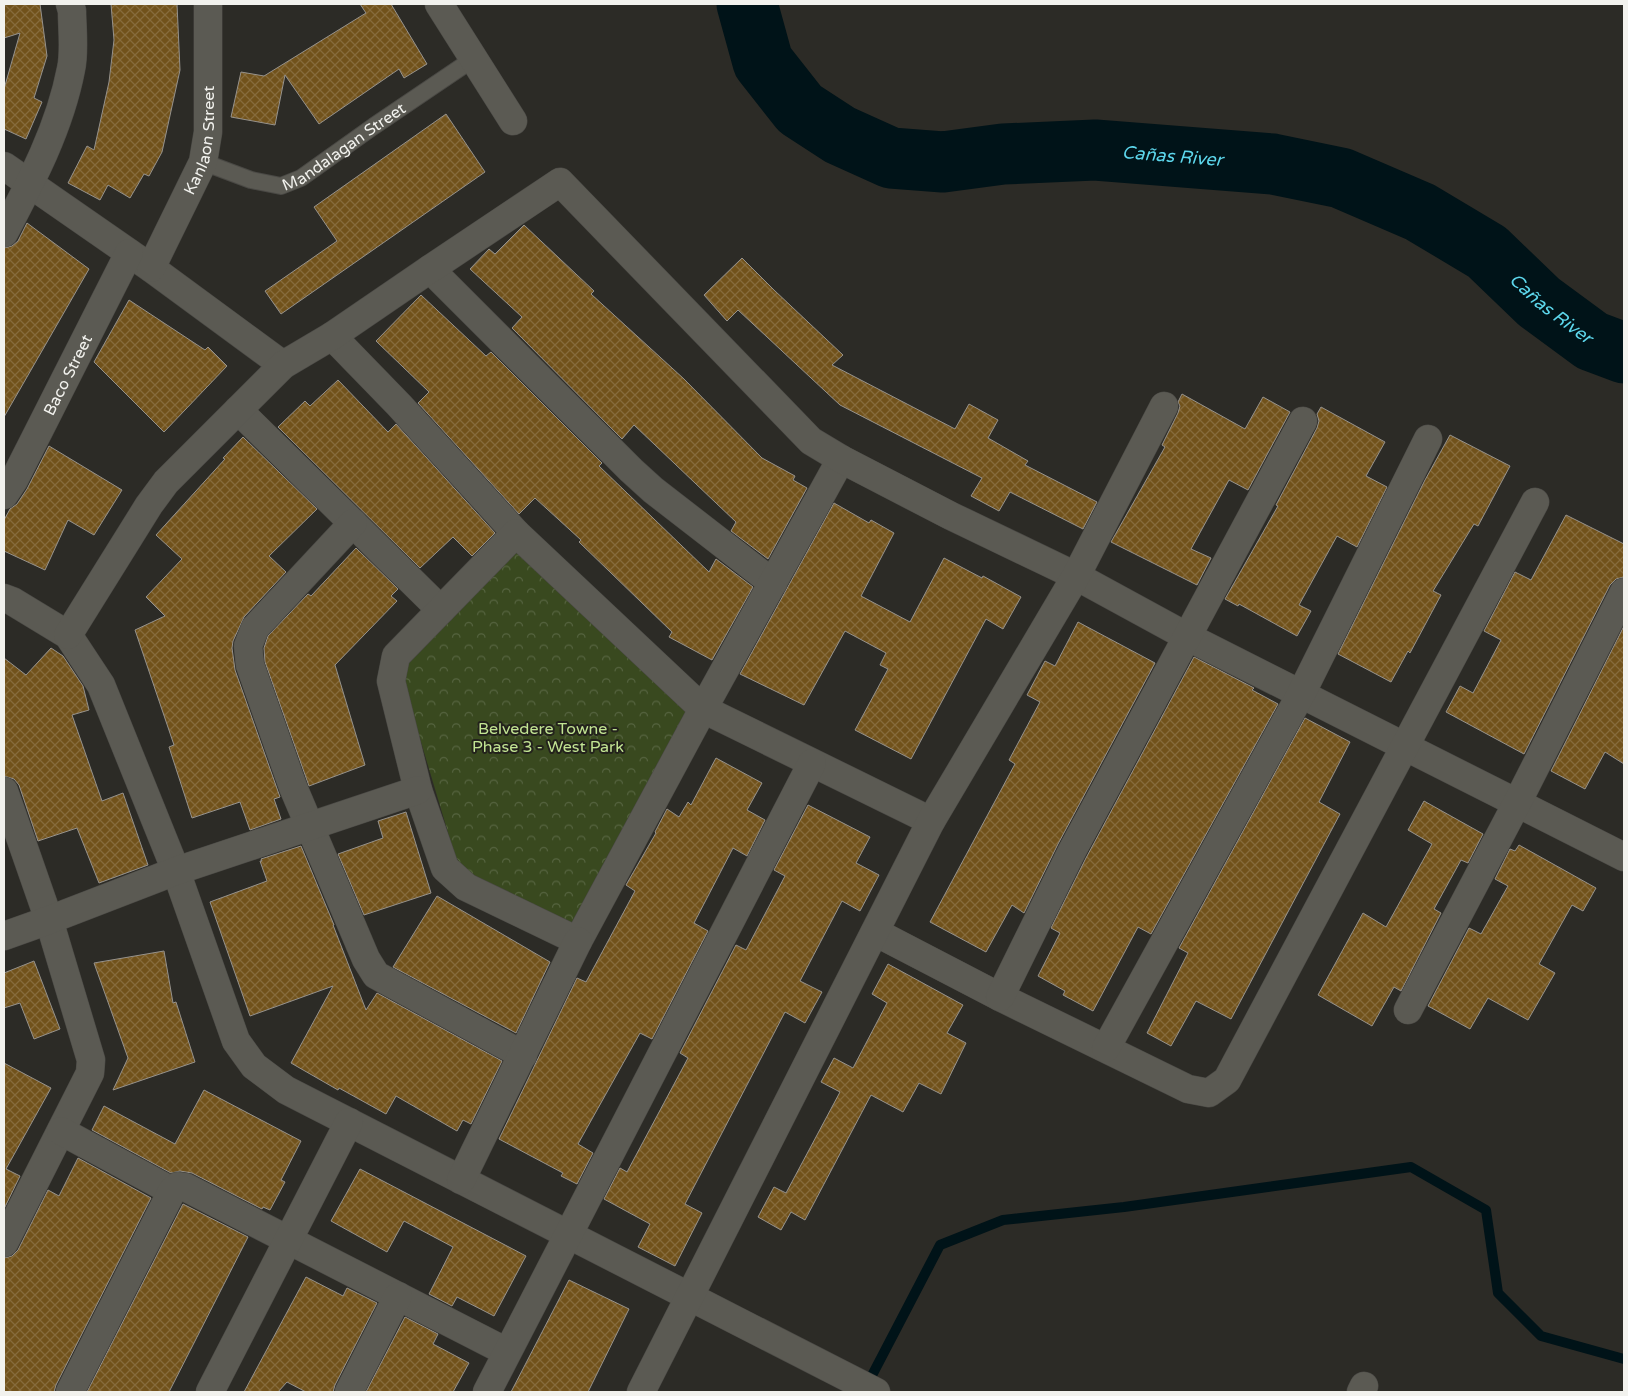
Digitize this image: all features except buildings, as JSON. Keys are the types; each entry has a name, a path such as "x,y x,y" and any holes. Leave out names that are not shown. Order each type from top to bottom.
{"street":[{"path":"4,232 30,184 55,127 72,67 72,11 70,4"},
{"name":"Kanlaon Street","path":"140,261 203,162 208,132 208,4"},
{"path":"438,4 513,121"},
{"path":"4,166 284,365"},
{"path":"68,635 149,505 166,482 284,365 332,336 560,182 811,441 841,459 951,516 1076,576 1186,636 1624,857"},
{"name":"Baco Street","path":"4,495 140,261"},
{"path":"430,268 631,470 773,583"},
{"path":"332,336 399,404 516,533 703,709 931,821"},
{"path":"641,1392 931,821 1076,576 1164,406"},
{"path":"238,410 441,610"},
{"path":"1000,997 1072,851 1303,421"},
{"path":"1106,1048 1301,694 1428,439"},
{"path":"461,1180 578,941 841,459"},
{"path":"875,932 1000,997 1188,1089 1209,1093 1227,1080 1535,502"},
{"path":"353,523 255,628 248,646 250,665 294,787 366,959 376,975 523,1055"},
{"path":"516,533 396,656 391,681 418,790 445,868 466,887 578,941"},
{"path":"1408,1010 1517,803 1624,592"},
{"path":"4,598 68,635 101,685 176,871 236,1042 254,1066 286,1090 876,1392"},
{"path":"487,1392 812,763"},
{"path":"4,936 176,871 418,790"},
{"path":"4,791 49,920 91,1060 90,1073 4,1243"},
{"path":"210,1392 350,1122"},
{"path":"61,1131 172,1192"},
{"path":"70,1392 172,1192 178,1186 185,1187 507,1352"},
{"path":"349,1392 398,1296"}],"lane":[{"name":"Mandalagan Street","path":"203,162 250,180 281,186 301,178 473,59"}],"green space":[{"name":"Belvedere Towne - Phase 3 - West Park","path":"516,546 703,709 584,930 469,876 455,856 404,685 407,660"}],"waterway":[{"name":"Cañas River","path":"747,4 763,62 800,109 840,135 891,158 943,162 1003,154 1095,150 1273,164 1341,178 1420,212 1487,252 1539,302 1592,341 1624,353"},
{"path":"867,1385 940,1245 1003,1220 1124,1207 1411,1167 1486,1210 1498,1293 1541,1336 1624,1359"}]}
